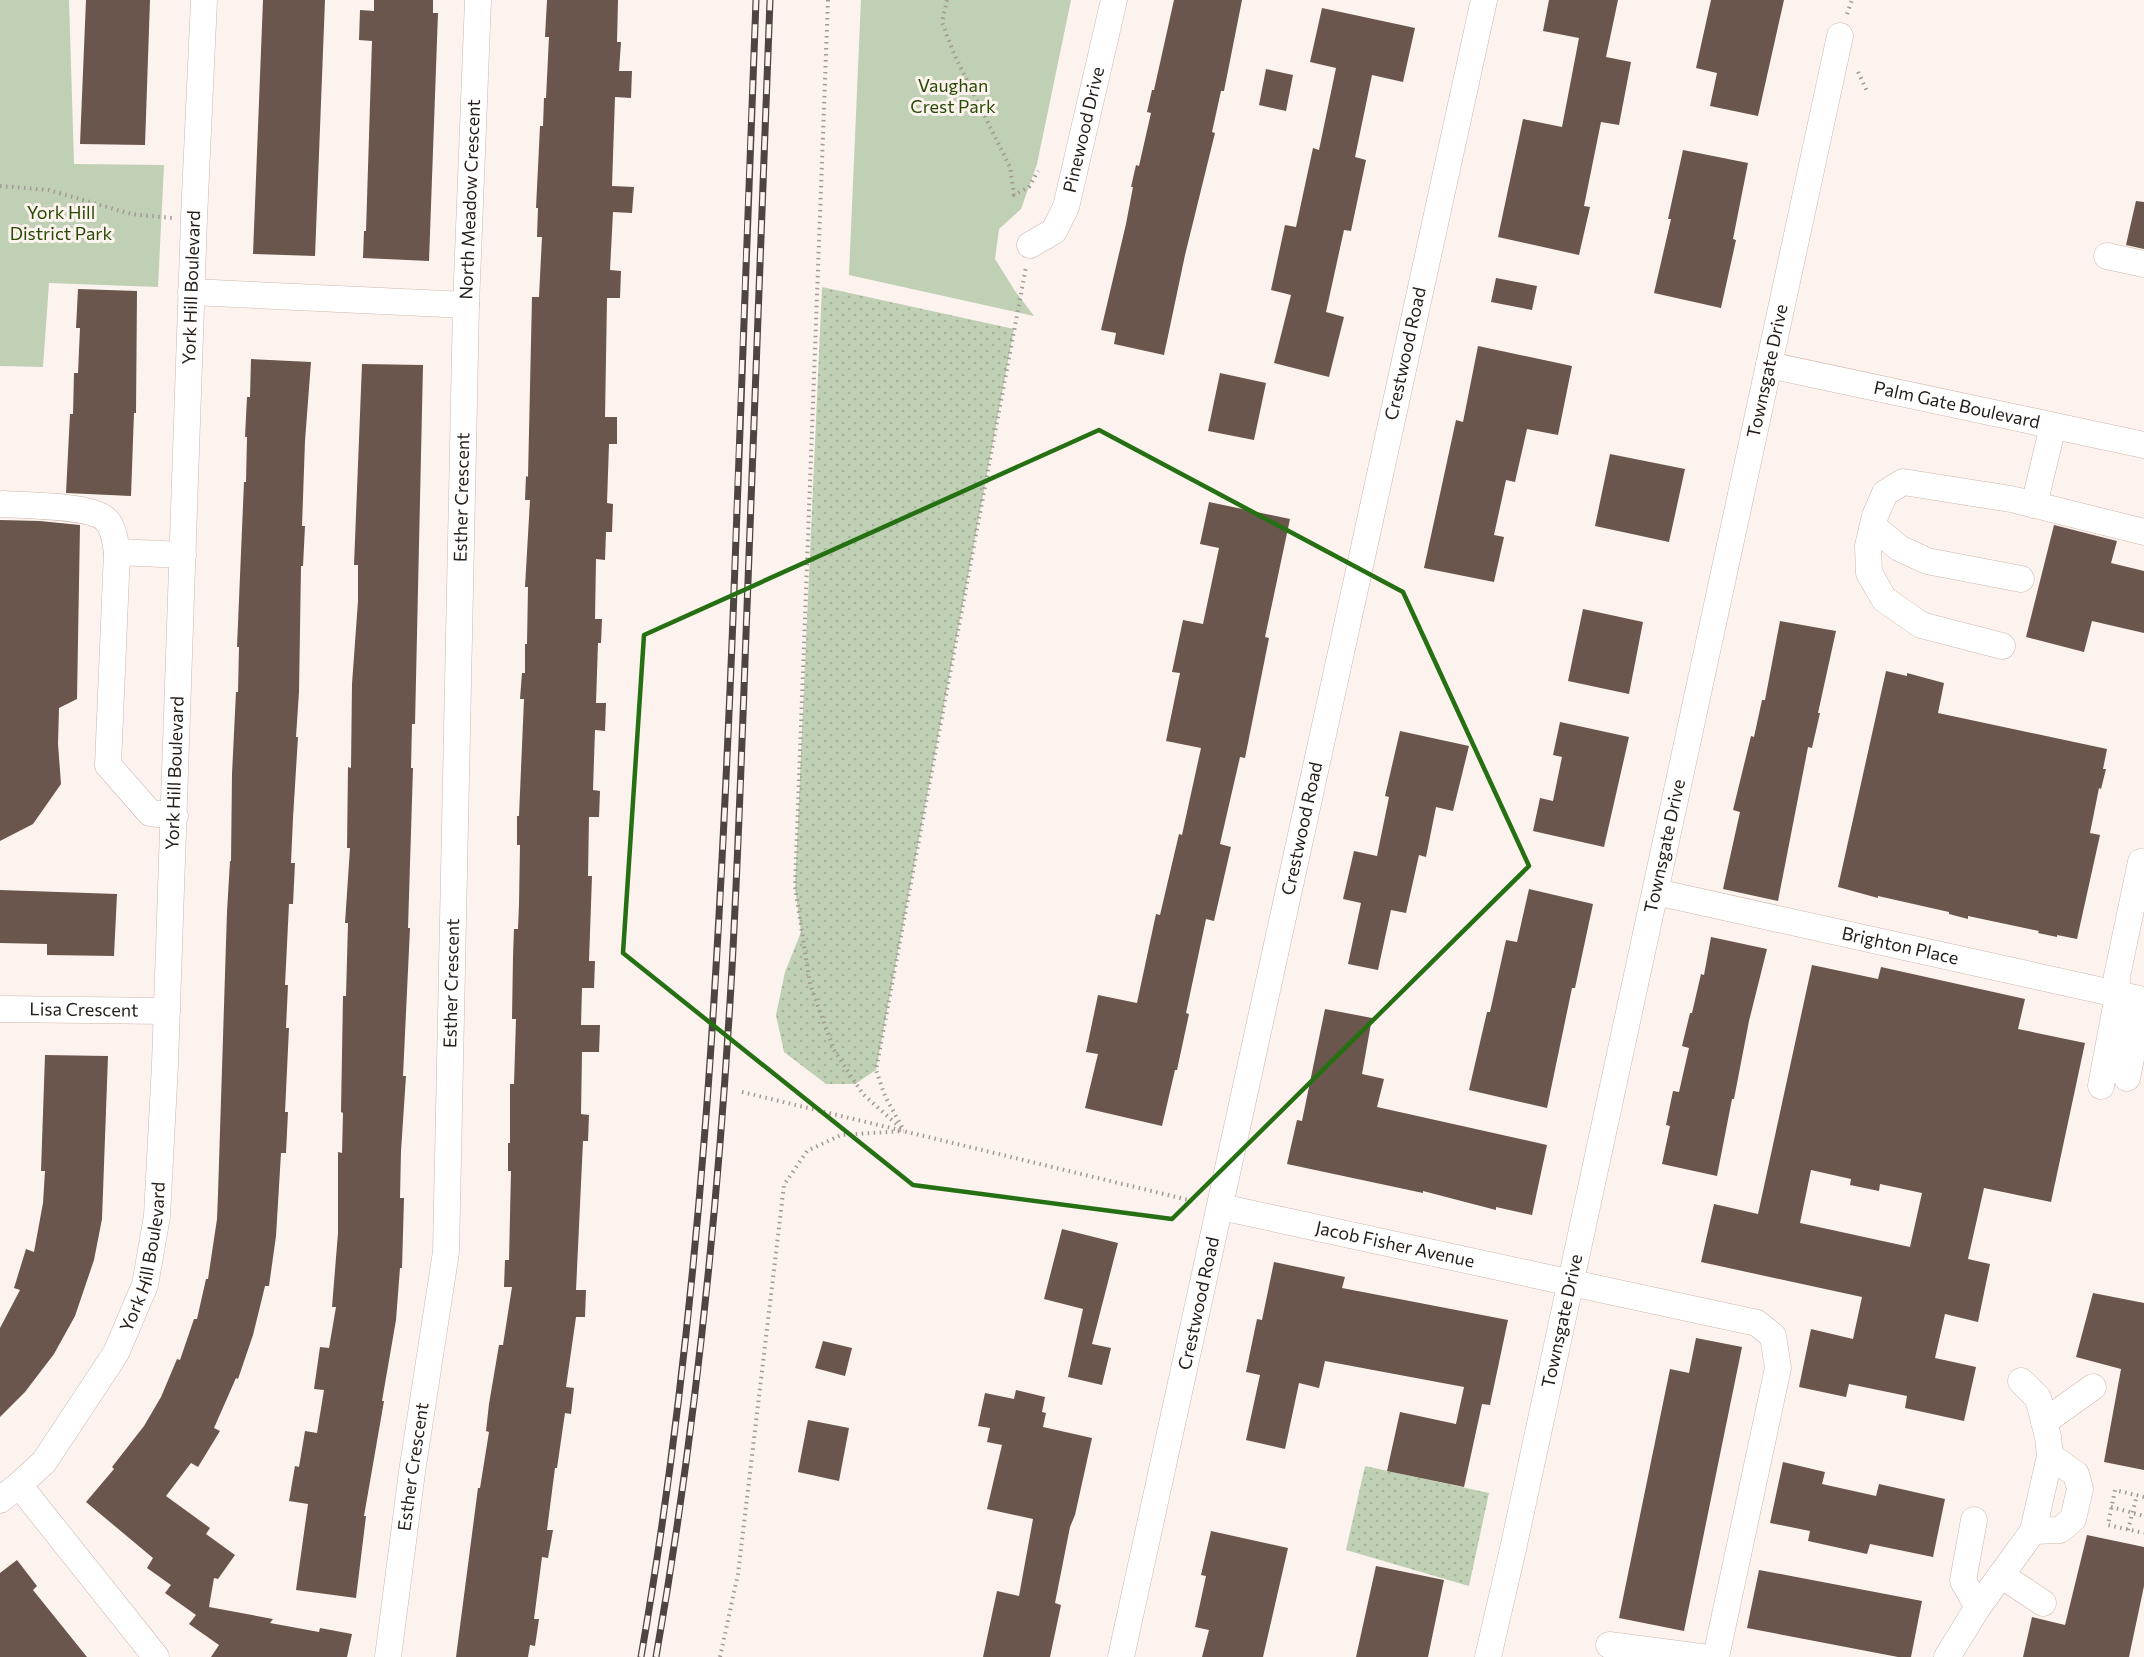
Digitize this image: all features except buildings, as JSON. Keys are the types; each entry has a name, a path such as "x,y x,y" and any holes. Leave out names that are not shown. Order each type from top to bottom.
{"street":[{"name":"York Hill Boulevard","path":"10,1492 44,1461 116,1353 145,1285 157,1216 175,816 191,292 204,0"},
{"name":"North Meadow Crescent","path":"191,292 465,305 478,0"},
{"name":"Pinewood Drive","path":"1030,245 1054,231 1066,207 1114,0"},
{"name":"Crestwood Road","path":"1121,1657 1221,1207 1425,260 1484,0"},
{"name":"Townsgate Drive","path":"1488,1657 1514,1549 1840,36"},
{"path":"2107,256 2144,264"},
{"name":"Esther Crescent","path":"388,1657 412,1472 446,1252 465,305"},
{"name":"Palm Gate Boulevard","path":"1769,365 2144,445"},
{"path":"2034,505 2053,426"},
{"path":"2002,646 1922,625 1884,599 1869,573 1868,546 1885,493 1903,482 2011,499 2144,532"},
{"path":"3,504 87,511 105,518 114,532 117,552 108,765 150,813 175,816"},
{"path":"1873,526 1899,548 1927,561 2021,579"},
{"path":"117,552 183,555"},
{"path":"2101,1086 2116,994 2116,976 2141,862"},
{"name":"Brighton Place","path":"1656,892 2144,1000"},
{"path":"2127,1078 2144,1000"},
{"name":"Lisa Crescent","path":"0,1009 167,1011"},
{"name":"Jacob Fisher Avenue","path":"1221,1207 1758,1323 1773,1336 1778,1368 1716,1657"},
{"path":"1947,1657 1978,1607 2033,1531 2050,1456 2038,1398 2021,1381"},
{"path":"2044,1422 2093,1387"},
{"path":"2033,1531 2060,1530 2073,1519 2080,1489 2076,1474 2050,1456"},
{"path":"10,1492 156,1657"},
{"path":"1974,1520 1963,1581 1978,1607"},
{"path":"2001,1575 2043,1603"},
{"path":"1609,1645 1701,1657"}],"path":[{"path":"828,0 795,887 810,984 834,1050 862,1094 904,1131"},
{"path":"946,0 942,21 954,54 1010,166 1014,195 1029,187 1038,171"},
{"path":"0,186 49,190 131,214 163,218 194,218"},
{"path":"904,1131 885,1096 876,1070 1030,245"},
{"path":"742,1092 1221,1207"},
{"path":"720,1657 738,1574 784,1185 807,1151 841,1135 904,1131"},
{"path":"2144,1497 2115,1490 2108,1525 2144,1533"},
{"path":"2128,1530 2137,1495"},
{"path":"2111,1507 2144,1516"}],"highlighted area":[{"path":"1099,430 1403,592 1529,866 1172,1219 913,1185 623,953 644,635"}],"green space":[{"name":"York Hill District Park","path":"0,0 69,0 74,164 164,165 158,287 49,283 43,367 0,366"},
{"name":"Vaughan Crest Park","path":"861,0 1071,0 1037,164 1021,209 999,229 995,259 1034,316 849,275"},
{"path":"822,287 1014,329 876,1070 855,1084 826,1084 784,1052 776,1015 785,972 801,932 795,887"},
{"path":"1365,1466 1489,1493 1469,1586 1346,1550"}],"railway":[{"path":"641,1657 662,1528 679,1398 693,1269 714,1009 733,618 756,0"},
{"path":"656,1657 694,1400 713,1227 727,1055 740,801 770,0"}]}
